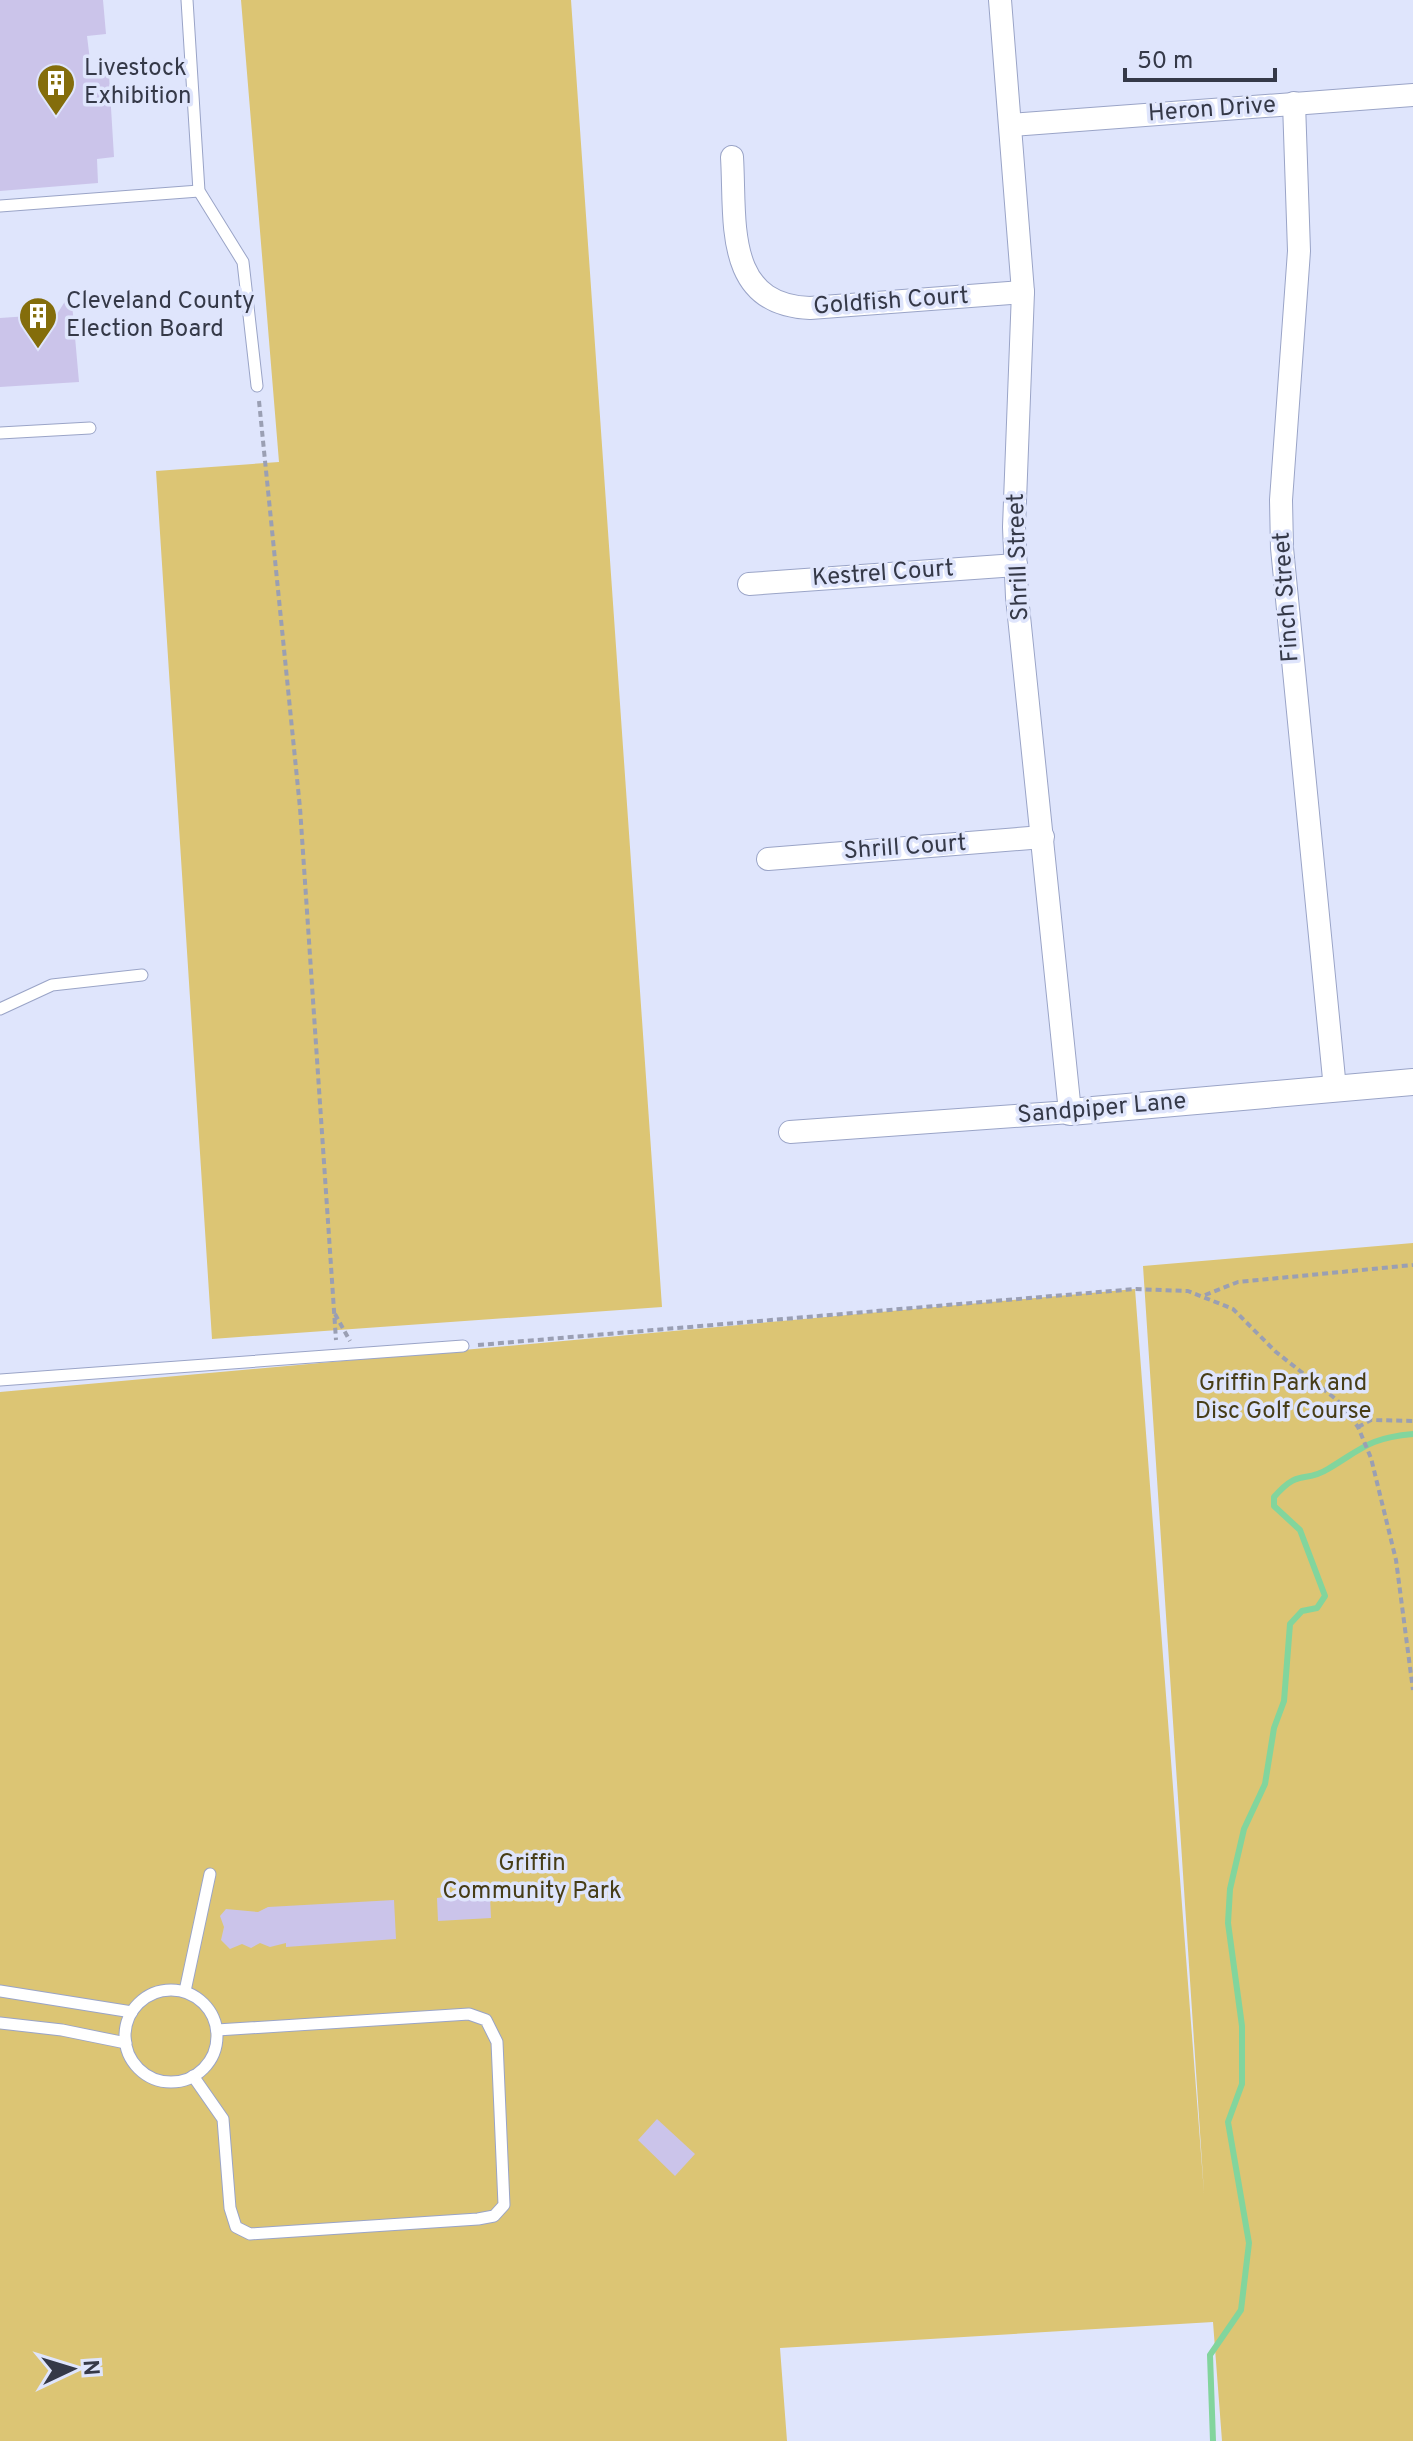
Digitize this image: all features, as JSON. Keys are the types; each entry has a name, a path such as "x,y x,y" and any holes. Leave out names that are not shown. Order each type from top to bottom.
{"street":[{"name":"Shrill Street","path":"1000,0 1023,292 1016,565 1070,1112"},
{"name":"Heron Drive","path":"1011,125 1413,95"},
{"name":"Finch Street","path":"1294,103 1299,251 1281,500 1282,548 1335,1089"},
{"name":"Goldfish Court","path":"732,157 741,262 752,284 774,301 789,307 810,308 1023,292"},
{"name":"Kestrel Court","path":"749,584 1016,565"},
{"name":"Shrill Court","path":"768,859 1043,837"},
{"name":"Sandpiper Lane","path":"790,1132 1070,1112 1413,1082"}],"lane":[{"path":"187,0 199,191 243,262 257,386"},
{"path":"0,206 199,191"},
{"path":"0,433 90,428"},
{"path":"0,1009 52,985 142,975"},
{"path":"0,1380 463,1346"},
{"path":"185,1991 210,1874"},
{"path":"0,1991 132,2012"},
{"path":"185,1991 206,2006 217,2030 212,2056 193,2076 181,2081 155,2079 134,2063 126,2043 126,2025 132,2012 155,1992 185,1991"},
{"path":"193,2076 223,2119 230,2208 236,2227 250,2234 478,2219 494,2216 504,2205 497,2042 486,2020 469,2014 217,2030"},
{"path":"0,2023 126,2043"}],"path":[{"path":"257,386 300,808 337,1355"},
{"path":"1205,1295 1238,1282 1413,1265"},
{"path":"463,1346 1135,1289 1205,1295 1233,1309 1276,1352 1337,1400 1365,1440 1401,1582 1406,1658 1413,1690"},
{"path":"333,1313 342,1322 354,1354"},
{"path":"1358,1427 1371,1420 1413,1421"}],"green space":[{"path":"241,0 571,0 662,1307 212,1339 156,471 279,462"},
{"name":"Griffin Community Park","path":"1413,1243 1413,2441 1222,2441 1213,2322 780,2348 787,2441 0,2441 0,1392 1135,1289 1204,2193 1143,1266"}],"building":[{"name":"Livestock Exhibition","path":"0,0 103,0 106,34 87,36 92,77 109,75 114,157 97,159 98,183 0,191"},
{"name":"Cleveland County Election Board","path":"71,292 79,382 0,387 0,318 57,314"},
{"path":"477,1892 477,1897 490,1896 491,1918 438,1921 437,1898"},
{"path":"394,1900 396,1939 286,1947 286,1943 270,1947 260,1943 251,1948 242,1944 230,1949 221,1940 224,1927 220,1916 226,1909 258,1912 268,1907"},
{"path":"657,2119 695,2154 675,2176 638,2140"}],"waterway":[{"path":"1213,2441 1210,2355 1241,2310 1249,2243 1228,2122 1242,2084 1242,2026 1228,1923 1230,1889 1244,1829 1265,1784 1274,1728 1284,1701 1290,1624 1302,1611 1317,1608 1325,1596 1300,1530 1274,1506 1274,1497 1290,1482 1320,1473 1367,1445 1413,1434"}],"place":[{"name":"Livestock Exhibition","path":"56,117"},
{"name":"Cleveland County Election Board","path":"38,350"}],"park label":[{"name":"Griffin Park and Disc Golf Course","path":"1283,1398"}]}
